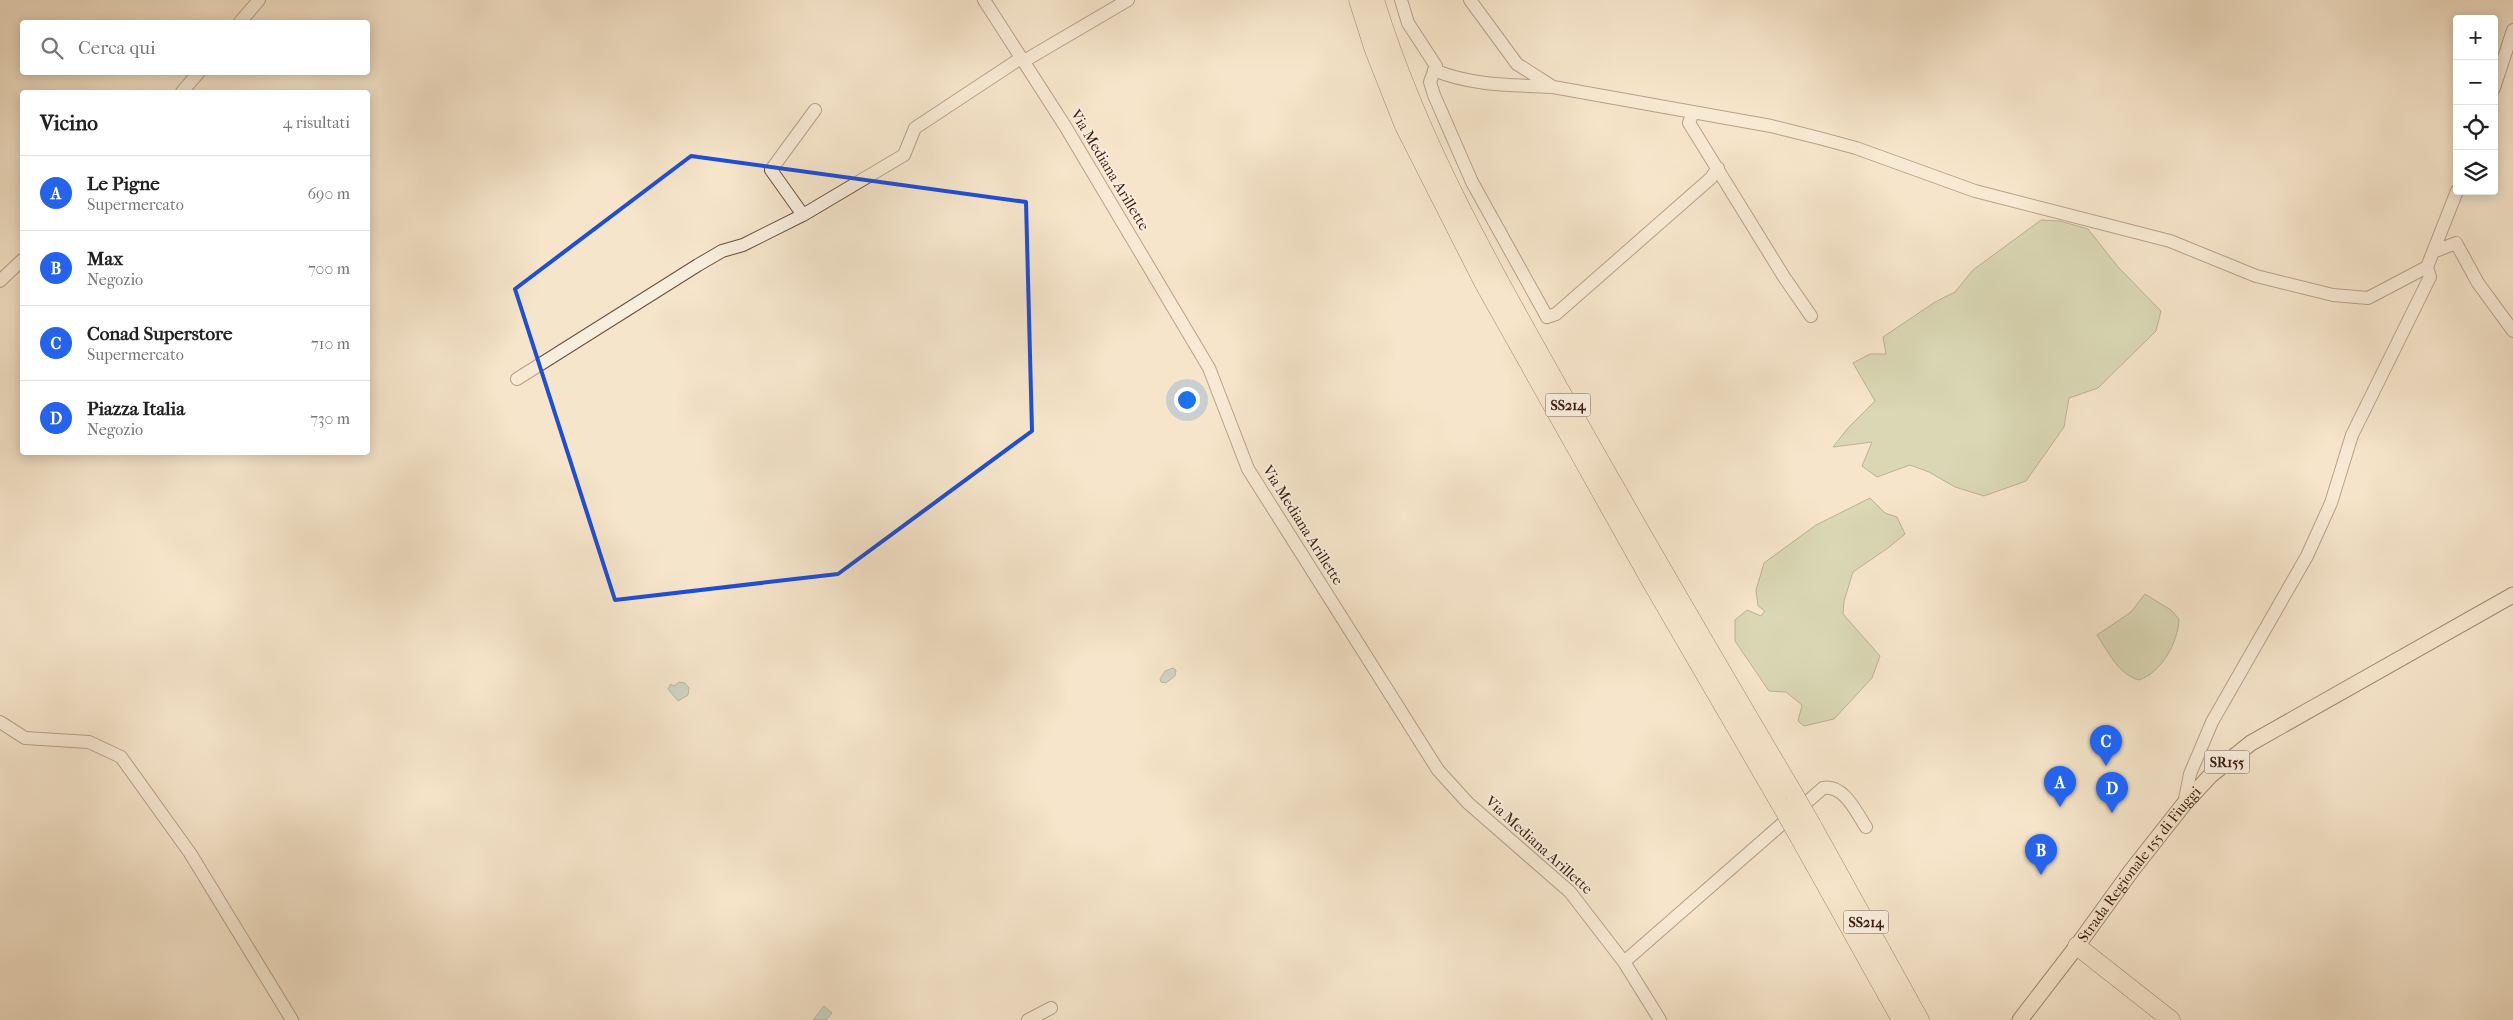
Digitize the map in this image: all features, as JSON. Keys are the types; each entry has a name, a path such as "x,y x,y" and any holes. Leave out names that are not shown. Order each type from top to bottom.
{"highway":[{"name":"SS214","path":"1358,0 1374,50 1404,126 1483,282 1649,578 1788,801 1812,825 1920,1020"},
{"name":"SS214","path":"1375,0 1388,43 1416,116 1494,274 1661,569 1788,801 1799,837 1901,1020"},
{"path":"2077,946 2172,1020"}],"main road":[{"name":"Strada Regionale 155 di Fiuggi","path":"2020,1020 2132,870 2184,804 2211,774 2251,743 2513,595"}],"street":[{"path":"242,20 259,0"},
{"name":"Via Mediana Arillette","path":"984,0 1065,126 1209,368 1248,469 1438,770 1468,803 1570,892 1624,962 1660,1020"},
{"path":"517,379 722,251 743,245 803,215 904,155 915,128 1023,60 1128,0"},
{"path":"1400,0 1408,23 1436,66 1430,82 1434,95 1472,182 1547,317 1556,314 1711,178 1718,168"},
{"path":"1470,0 1518,64 1552,87"},
{"path":"2498,76 2513,30"},
{"path":"1434,70 1454,78 1497,84 1552,87 1772,126 1856,148 1975,191 2170,241 2256,276 2333,295 2368,298 2428,267"},
{"path":"184,90 196,75"},
{"path":"803,215 771,170 815,110"},
{"path":"1692,112 1689,123 1811,316"},
{"path":"2184,804 2190,774 2215,716 2311,547 2331,503 2352,435 2430,277 2428,267 2455,195"},
{"path":"2433,252 2456,243 2478,284 2513,331"},
{"path":"0,281 20,262"},
{"path":"0,722 25,738 89,742 121,758 190,853 292,1020"},
{"path":"1624,962 1823,788 1832,786 1840,791 1866,827"},
{"path":"1028,1020 1051,1008"}],"highlighted area":[{"path":"691,156 1026,202 1032,431 838,574 615,600 515,289"}],"green space":[{"path":"2041,220 2060,221 2088,229 2118,267 2161,311 2156,331 2098,388 2069,398 2064,427 2026,481 1984,496 1955,487 1929,472 1910,465 1877,477 1862,466 1872,442 1833,447 1848,428 1875,401 1853,363 1870,354 1886,354 1883,337 1935,302 1955,292 1973,270"},
{"path":"1870,498 1885,513 1897,517 1905,534 1853,572 1844,601 1843,614 1880,656 1872,678 1834,719 1804,726 1798,721 1802,705 1786,692 1769,691 1735,641 1735,620 1747,610 1761,616 1765,611 1758,606 1756,590 1764,563 1816,525"},
{"path":"2145,594 2171,610 2179,619 2176,637 2162,663 2147,676 2139,680 2125,673 2120,668 2097,635 2131,612"}],"water":[{"path":"1173,668 1176,670 1175,676 1166,683 1161,682 1160,679 1165,671"},
{"path":"679,682 685,683 689,688 688,695 678,701 668,689 671,684 674,686"},
{"path":"824,1006 832,1013 826,1020 813,1020"}],"place":[{"name":"Conad Superstore","path":"2106,766"},
{"name":"Le Pigne","path":"2060,807"},
{"name":"Piazza Italia","path":"2112,813"},
{"name":"Max","path":"2041,875"}]}
